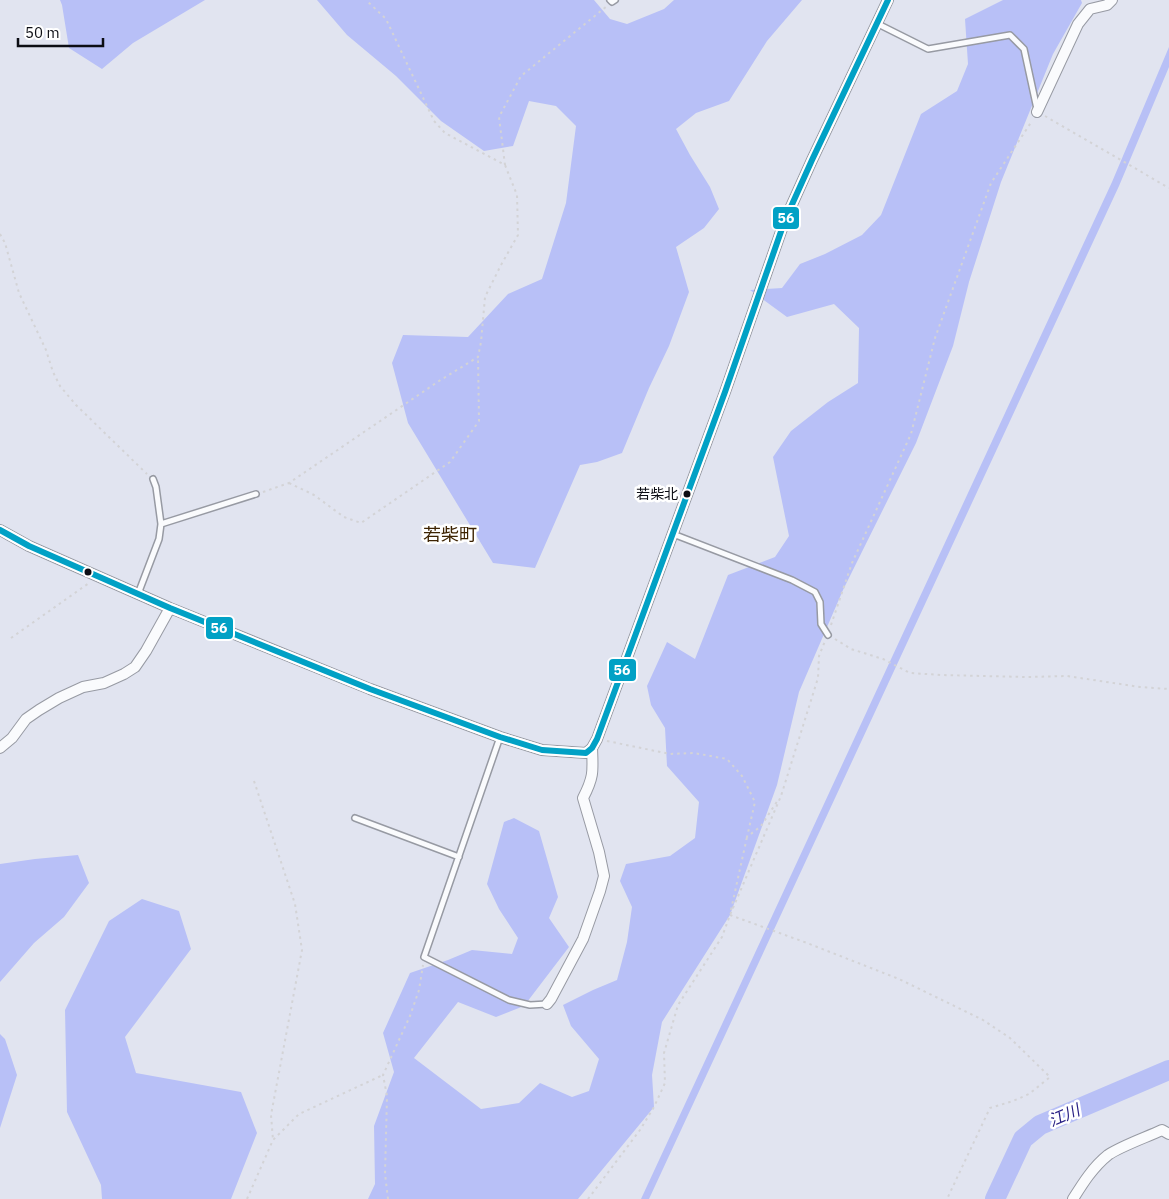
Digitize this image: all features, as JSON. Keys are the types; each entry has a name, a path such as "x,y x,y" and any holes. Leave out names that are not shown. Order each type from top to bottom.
{"street":[{"path":"547,1004 583,939 604,876 583,798 593,772 594,743 725,392 785,220 888,0"},
{"path":"1037,112 1078,24 1090,9 1107,5 1112,0"},
{"path":"0,530 29,546 170,608 370,690 500,737 542,750 580,753 586,752 594,743"},
{"path":"0,748 12,738 26,719 45,706 83,687 104,683 124,674 135,666 146,651 170,608"},
{"path":"1073,1199 1097,1165 1110,1154 1162,1130 1169,1134"}],"lane":[{"path":"878,24 928,49 1010,35 1024,49 1037,112"},
{"path":"138,594 159,539 161,524 156,487 153,479"},
{"path":"161,524 256,494"},
{"path":"672,534 792,580 815,592 820,602 821,624 828,635"},
{"path":"500,737 424,957 510,1000 530,1005 547,1004"},
{"path":"355,818 459,857"}],"path":[{"path":"366,0 386,19 434,121 445,133 505,165"},
{"path":"289,483 314,495 344,517 361,522 450,462 479,421 478,357 482,342 485,297 518,235 517,195 505,165 499,117 521,76 612,1"},
{"path":"588,1199 640,1130 654,1107 665,1083 664,1054 678,1005 722,937 781,796 818,678 819,656 852,563 911,434 935,338 991,183 1037,112 1169,188"},
{"path":"0,234 19,293 46,350 60,386 76,405 153,479"},
{"path":"256,494 289,483 439,381 478,357"},
{"path":"11,638 86,586 96,576"},
{"path":"828,635 851,649 886,660 910,673 941,676 1067,676 1140,687 1169,689"},
{"path":"594,743 670,754 694,753 727,759 742,776 755,802 730,915"},
{"path":"254,781 295,904 302,950 271,1115 273,1140"},
{"path":"747,837 761,826 781,796"},
{"path":"730,915 899,979 983,1020 1010,1038 1050,1077 1029,1094 990,1108 947,1199"},
{"path":"388,1199 385,1174 387,1096 383,1075 410,1016 419,990 424,957"},
{"path":"247,1199 273,1140 299,1114 383,1075"}],"shaded area":[{"path":"60,0 205,0 133,43 102,69 69,48"},
{"path":"317,0 594,0 610,19 627,24 664,9 674,0 802,0 767,41 729,101 696,113 676,129 710,187 719,209 704,228 676,247 689,292 669,346 622,453 597,462 580,465 535,568 493,563 408,423 392,363 403,335 468,337 508,294 542,279 566,203 576,126 556,106 529,101 513,146 484,151 441,121 396,76 347,35"},
{"path":"1003,0 1081,0 1082,3 1053,54 1001,182 969,282 953,346 916,443 843,590 799,692 777,785 730,915 662,1022 652,1075 654,1107 578,1199 368,1199 375,1184 374,1126 394,1072 383,1033 410,973 472,950 512,954 518,938 499,909 487,884 504,822 514,818 539,831 558,897 549,918 569,947 524,1006 496,1017 458,1002 414,1058 481,1109 519,1103 540,1083 572,1097 589,1091 599,1059 571,1026 563,1005 617,980 627,942 632,907 620,881 626,864 670,856 695,838 699,802 667,766 665,728 651,705 647,686 667,642 695,659 728,575 775,557 789,536 773,457 791,431 828,402 858,383 859,328 834,304 787,317 750,290 782,288 800,264 825,254 862,235 881,215 921,114 957,91 968,64 965,19"},
{"path":"1169,47 1169,67 1119,186 649,1199 641,1199 1112,182"},
{"path":"78,855 89,883 64,917 34,943 0,982 0,864"},
{"path":"142,899 179,911 191,949 125,1037 136,1073 241,1092 257,1133 231,1199 102,1199 101,1185 67,1112 65,1010 109,921"},
{"path":"0,1034 5,1039 17,1075 0,1128"}],"waterway":[{"name":"江川","path":"995,1199 1023,1139 1040,1125 1169,1070"}],"transit line":[{"name":"56","path":"0,530 29,546 170,608 370,689 500,737 542,750 586,753 592,748 597,739 725,392 785,220 888,0"}],"place":[{"name":"若柴北","path":"687,494"}],"district":[{"name":"若柴町","path":"450,535"}]}
